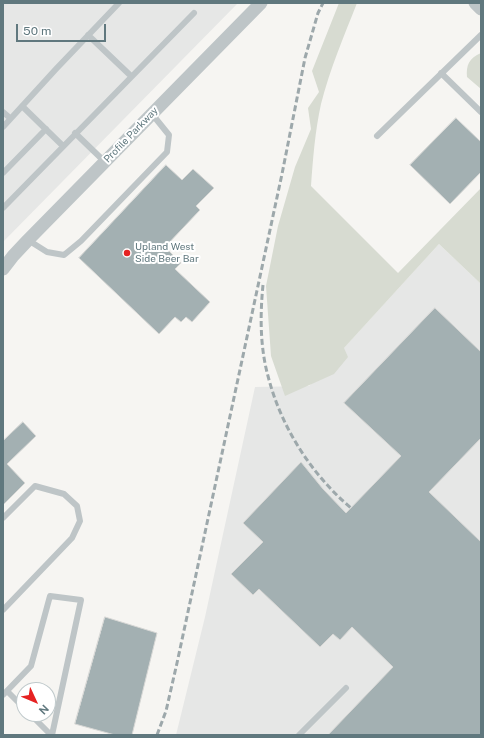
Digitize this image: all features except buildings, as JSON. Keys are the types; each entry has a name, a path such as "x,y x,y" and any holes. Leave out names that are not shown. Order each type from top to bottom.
{"street":[{"name":"Profile Parkway","path":"3,269 28,240 260,3"},
{"path":"475,3 481,9"}],"lane":[{"path":"3,127 119,3"},
{"path":"3,208 130,76 194,13"},
{"path":"88,35 130,76"},
{"path":"376,136 481,35"},
{"path":"441,73 481,112"},
{"path":"22,106 63,146"},
{"path":"3,112 10,118"},
{"path":"28,240 47,252 64,255 81,241 166,152 169,135 152,114"},
{"path":"3,174 46,129"},
{"path":"76,133 105,162"},
{"path":"3,518 35,486 64,494 77,506 80,521 72,538 3,610"},
{"path":"16,702 5,693 31,666 50,596 81,600 51,735"},
{"path":"299,735 346,688"},
{"path":"38,722 51,735"}],"shaded area":[{"path":"3,3 238,3 3,242"},
{"path":"339,3 357,3 333,65 321,104 313,155 311,186 398,273 481,188 481,284 439,244 344,348 348,357 334,374 285,396 271,356 266,286 278,226 295,167 311,129 308,108 319,92 312,71"},
{"path":"481,53 481,89 467,77 467,73 469,62"},
{"path":"439,244 481,284 481,735 176,735 205,617 255,387 309,386"}],"railway":[{"path":"157,735 166,711 177,663 282,174 305,58 318,13 323,3"},
{"path":"263,285 261,308 263,354 268,376 281,413 289,431 311,465 336,495 351,508"}],"place":[{"name":"Upland West Side Beer Bar","path":"127,253"}]}
